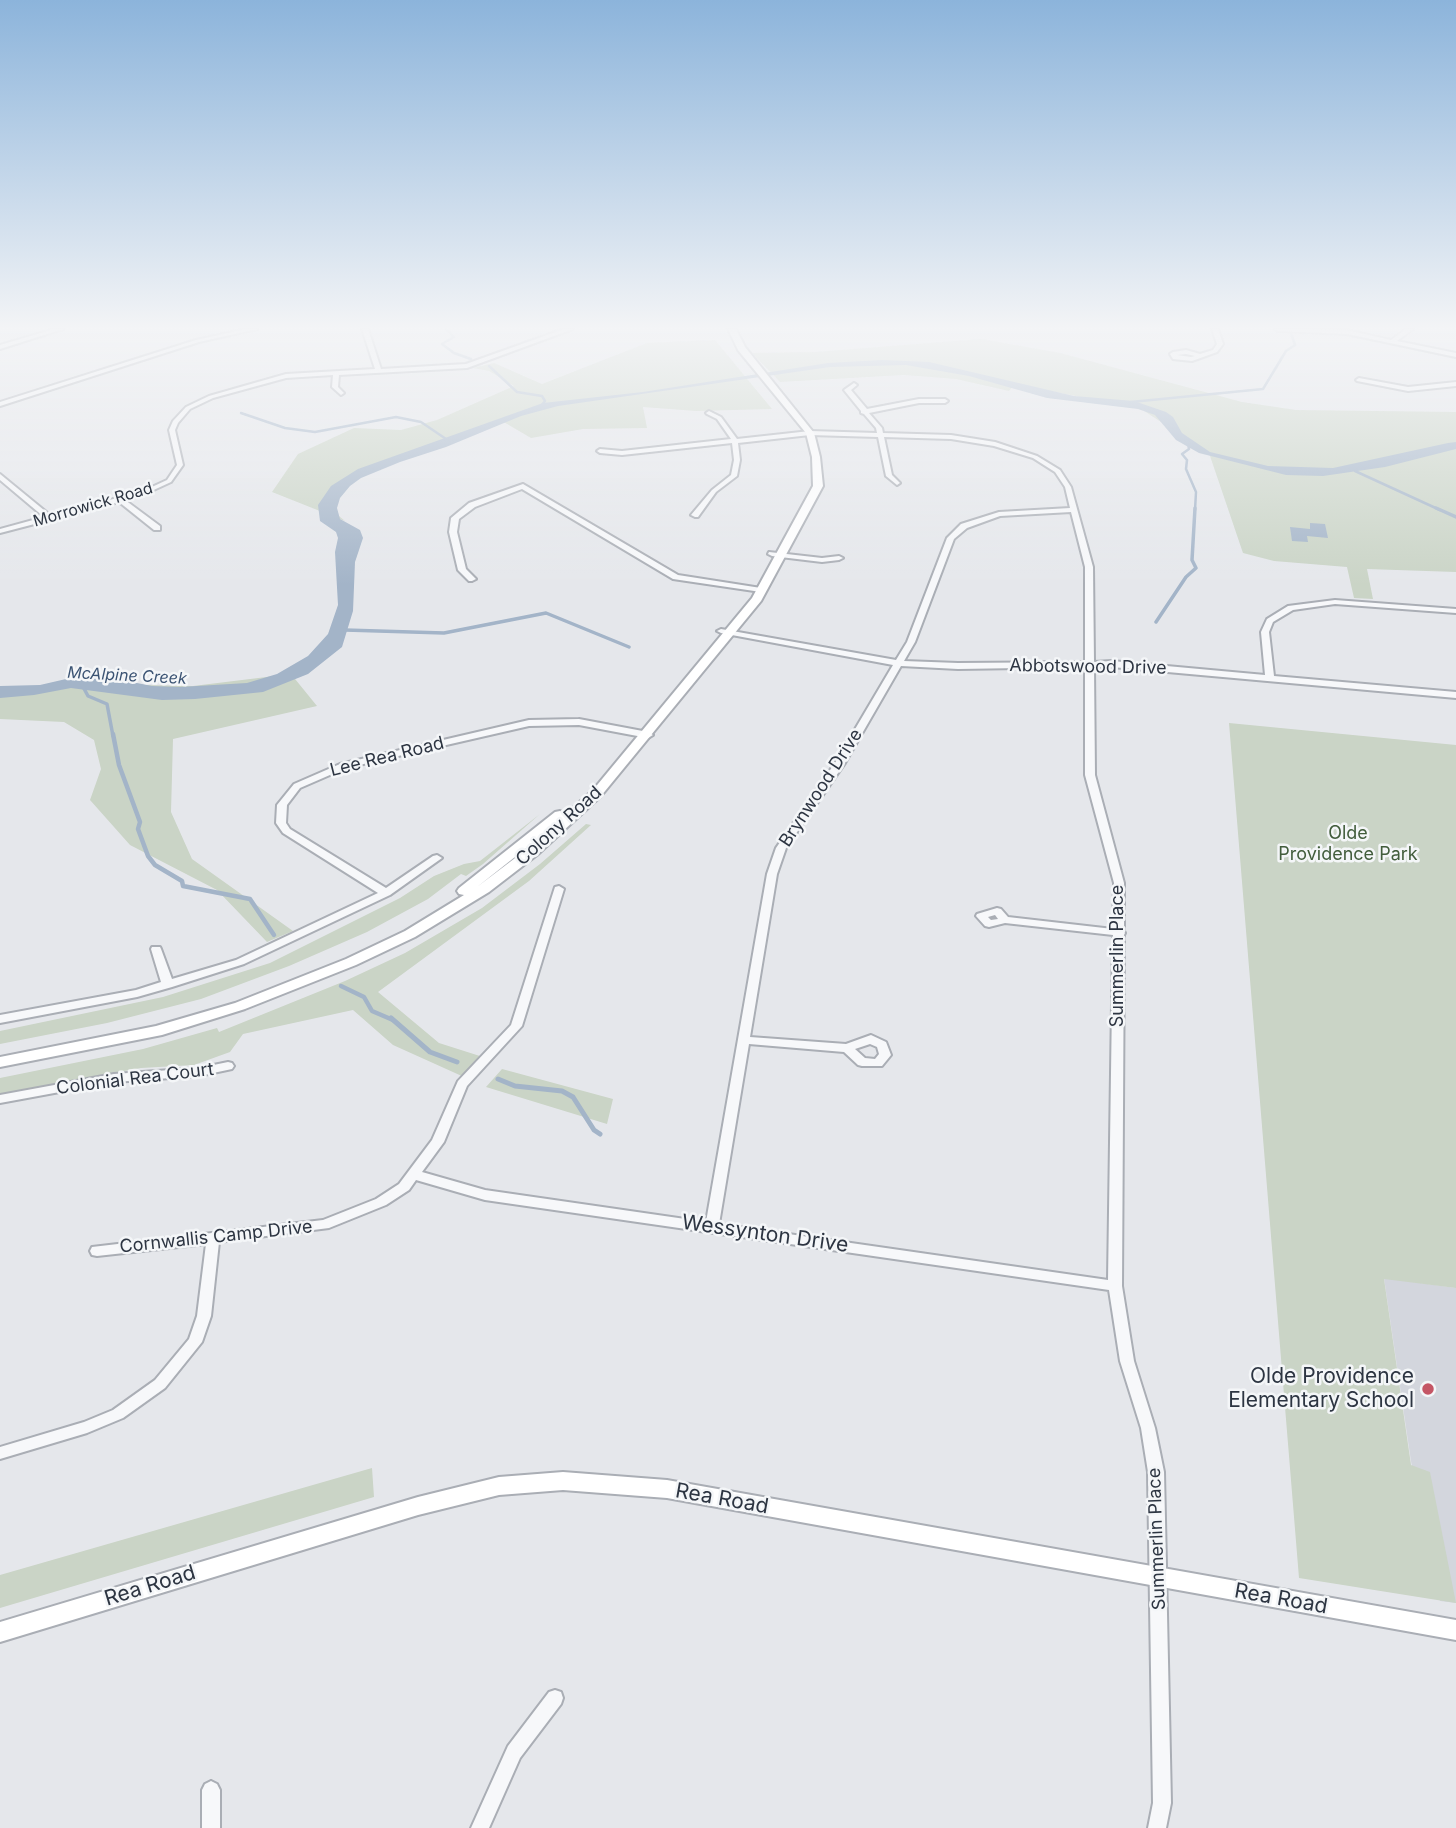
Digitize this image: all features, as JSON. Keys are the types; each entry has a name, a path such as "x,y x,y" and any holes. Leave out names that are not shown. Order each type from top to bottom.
{"main road":[{"name":"Colony Road","path":"0,1062 157,1031 240,1006 321,975 433,920 484,889 642,734 727,632 757,590 818,486 816,457 805,434 789,414"},
{"name":"Colony Road","path":"0,1054 148,1025 231,1000 312,969 375,941 447,902 526,850"},
{"name":"Rea Road","path":"0,1632 418,1506 528,1482 607,1482 667,1489 1456,1630"}],"street":[{"name":"Morrowick Road","path":"0,531 161,486 176,475 180,465 173,426 183,414"},
{"path":"695,515 713,491 734,476 737,460 735,441 719,418 712,414"},
{"path":"865,414 878,428 889,476 897,483"},
{"name":"Summerlin Place","path":"600,451 622,453 805,434 951,437 1023,452 1046,463 1063,476 1075,510 1089,567 1090,775 1117,872 1120,933 1115,1286 1128,1361 1148,1428 1156,1472 1162,1803 1157,1828"},
{"path":"0,476 48,518"},
{"path":"472,579 462,570 453,522 472,505 518,488 529,488 676,577 757,590"},
{"path":"120,499 157,528"},
{"name":"Brynwood Drive","path":"712,1226 775,862 789,834 840,763 920,623 949,541 956,531 974,521 999,514 1075,510"},
{"path":"777,555 821,560 839,558"},
{"path":"1270,678 1265,632 1270,621 1291,608 1335,602 1456,611"},
{"name":"Abbotswood Drive","path":"727,632 897,663 958,666 1089,663 1456,695"},
{"name":"Lee Rea Road","path":"386,893 286,831 281,822 282,805 297,786 343,766 529,723 579,722 642,734"},
{"path":"0,1019 168,985 272,949 386,893 437,858"},
{"name":"Cornwallis Camp Drive","path":"97,1251 324,1225 381,1202 416,1175 438,1142 462,1084 516,1026 559,889"},
{"path":"1005,920 1120,933"},
{"path":"156,949 168,985"},
{"path":"744,1040 847,1048"},
{"name":"Colonial Rea Court","path":"0,1099 114,1078 199,1072 228,1066"},
{"name":"Wessynton Drive","path":"416,1175 485,1195 1115,1286"},
{"path":"0,1453 87,1427 118,1414 160,1384 195,1342 204,1316 213,1238"},
{"path":"480,1828 514,1752 555,1698"},
{"path":"211,1790 211,1828"}],"shaded area":[{"name":"Olde Providence Elementary School","path":"1384,1278 1456,1288 1456,1603 1440,1601 1411,1461"}],"green space":[{"path":"450,414 644,414 647,428 583,429 531,438 502,421 349,477 328,507 345,521 272,492 298,454 354,428 401,430"},
{"path":"1149,414 1456,414 1456,572 1367,569 1373,599 1354,598 1347,567 1274,561 1243,553 1209,453"},
{"path":"291,674 317,706 173,739 171,812 192,859 293,931 267,942 217,890 130,845 90,800 101,769 94,740 64,722 0,719 0,690 92,684 193,686"},
{"name":"Olde Providence Park","path":"1229,723 1456,745 1456,1288 1384,1279 1411,1465 1430,1472 1456,1603 1299,1578"},
{"path":"540,814 466,876 461,874 428,899 367,932 289,966 201,999 107,1023 0,1044 0,1031 163,997 270,963 400,898 434,876 464,864 480,861"},
{"path":"586,824 591,825 529,881 378,992 439,1043 483,1057 464,1077 393,1045 353,1010 243,1034 230,1052 194,1065 141,1068 0,1094 0,1078 143,1049 217,1028 219,1032 345,981 405,953 482,908 540,864"},
{"path":"502,1069 613,1099 607,1124 486,1087"},
{"path":"372,1468 374,1497 0,1608 0,1575"}],"water":[{"path":"511,414 527,414 400,462 361,478 350,486 340,498 337,508 340,519 360,530 363,538 355,562 353,611 342,647 308,674 263,692 195,699 162,700 71,688 0,698 0,686 40,685 66,679 107,677 152,686 180,687 247,683 277,674 308,656 328,634 338,605 335,552 338,538 336,532 320,521 318,505 331,486 358,469"},
{"path":"1169,414 1182,433 1210,452 1268,466 1333,468 1448,443 1456,442 1456,449 1385,467 1323,476 1286,475 1199,453 1176,440 1155,415"},
{"path":"1310,523 1325,524 1328,538 1307,536 1308,542 1292,541 1290,527 1310,529"}],"waterway":[{"path":"245,414 285,428 315,432 396,417 421,422 449,441"},
{"path":"1188,443 1189,449 1182,454 1187,460 1186,469 1196,492 1195,510"},
{"path":"1355,471 1440,510"},
{"path":"1156,622 1186,577 1196,568 1192,560 1195,508"},
{"path":"1436,508 1456,517"},
{"path":"345,630 444,633 546,613 629,647"},
{"name":"McAlpine Creek","path":"81,683 88,696 107,704 113,736"},
{"path":"113,734 119,765 140,822 138,829 148,856 155,865 182,881 183,886 250,899 274,935"},
{"path":"341,986 364,997 372,1011 393,1020"},
{"path":"391,1018 430,1052 457,1062"},
{"path":"498,1079 515,1086 562,1091 573,1097 594,1130 600,1134"}],"place":[{"name":"Olde Providence Elementary School","path":"1428,1389"}]}
